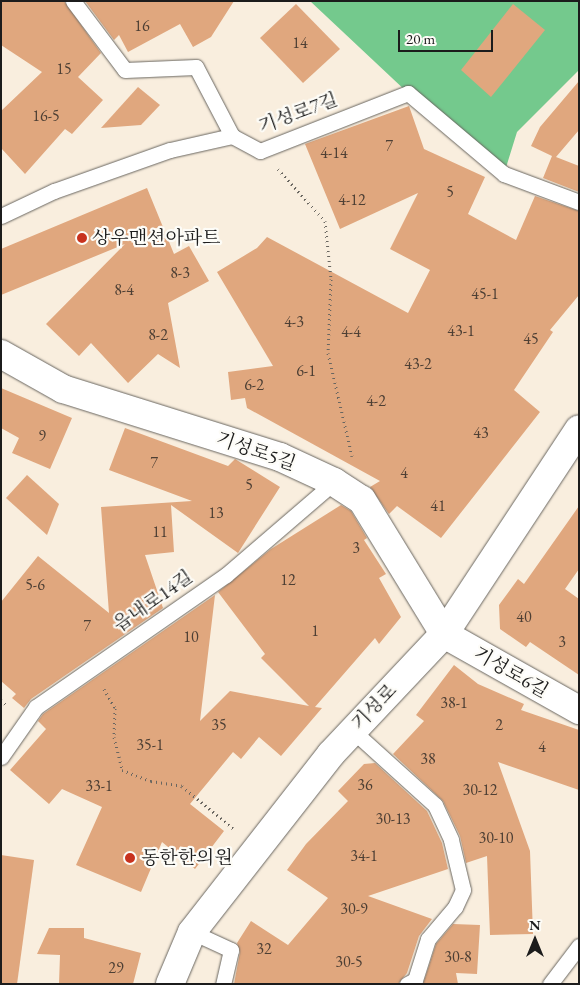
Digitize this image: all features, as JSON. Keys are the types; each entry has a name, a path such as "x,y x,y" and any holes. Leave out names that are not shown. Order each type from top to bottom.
{"street":[{"name":"기성로5길","path":"1,354 63,389 280,457 334,482 362,500 444,634"},
{"name":"기성로","path":"170,984 192,932 352,730 444,634 579,429"},
{"name":"기성로6길","path":"444,634 579,710"}],"lane":[{"path":"1,216 80,181 170,150 232,136 196,66 125,70 74,1"},
{"name":"기성로7길","path":"232,136 260,151 408,93 504,174 579,202"},
{"name":"읍내로14길","path":"1,757 36,707 226,575 334,482"},
{"path":"352,730 435,805 451,840 463,890 455,907 428,940 416,980 407,984"},
{"path":"192,932 231,950 223,984"},
{"path":"550,984 579,946"}],"path":[{"path":"260,151 325,222 331,279 328,353 362,500"},
{"path":"86,672 102,684 115,708 114,737 122,770 150,781 182,786 257,849"}],"green space":[{"path":"310,1 579,1 579,70 517,132 504,174 408,93"}],"building":[{"path":"1,1 64,1 101,53 78,77 103,100 72,134 65,129 25,174 1,148 1,111 42,72 1,45"},
{"path":"85,1 234,1 211,37 193,47 180,24 128,52 119,35 114,40"},
{"path":"296,4 340,49 303,83 260,38"},
{"path":"513,4 545,30 491,97 461,70"},
{"path":"579,81 579,130 556,157 579,166 579,192 543,178 552,156 531,146 540,127"},
{"path":"138,87 160,105 141,125 101,128"},
{"path":"409,106 424,149 485,177 468,214 516,240 535,196 579,211 579,295 550,330 553,332 514,390 540,412 441,538 397,506 389,514 370,487 380,481 247,408 245,398 231,400 228,372 273,366 217,272 257,248 267,237 408,313 430,270 390,249 418,193 340,229 305,144"},
{"path":"147,188 174,254 189,246 209,281 168,303 180,368 158,354 128,383 91,343 79,356 46,324 125,244 1,295 1,249"},
{"path":"1,388 72,418 50,469 12,453 19,438 1,428"},
{"path":"125,428 228,466 235,459 280,487 238,553 171,505 174,552 145,555 163,608 31,699 24,708 12,698 16,694 1,681 1,602 38,556 109,613 101,507 192,501 109,470"},
{"path":"27,475 59,504 47,535 6,498"},
{"path":"341,505 351,511 367,538 364,540 386,574 379,578 401,617 379,644 375,638 315,707 322,708 281,756 259,737 241,759 233,752 190,804 224,831 195,869 162,842 141,892 76,865 102,807 62,789 49,804 10,770 46,729 38,721 43,714 215,595 200,721 230,691 309,706 261,658 265,654 218,592 271,549"},
{"path":"579,506 579,569 565,589 579,599 579,675 530,642 526,647 500,629 499,605 518,579 524,584"},
{"path":"454,665 478,684 524,704 521,710 579,730 579,790 498,762 530,851 533,934 490,935 487,856 466,863 460,836 443,801 393,754 424,721 416,715"},
{"path":"375,763 427,811 442,843 448,869 368,896 432,919 419,936 407,973 398,984 234,984 240,952 237,943 251,921 288,945 328,898 287,870 306,844 348,801 338,791 364,764"},
{"path":"1,855 34,860 17,984 1,984"},
{"path":"453,924 480,925 477,974 456,973 458,984 423,984 436,944"},
{"path":"49,928 84,928 84,938 141,953 133,984 59,984 60,955 37,954"}],"place":[{"name":"상우맨션아파트","path":"82,238"},
{"name":"동한한의원","path":"130,858"}]}
